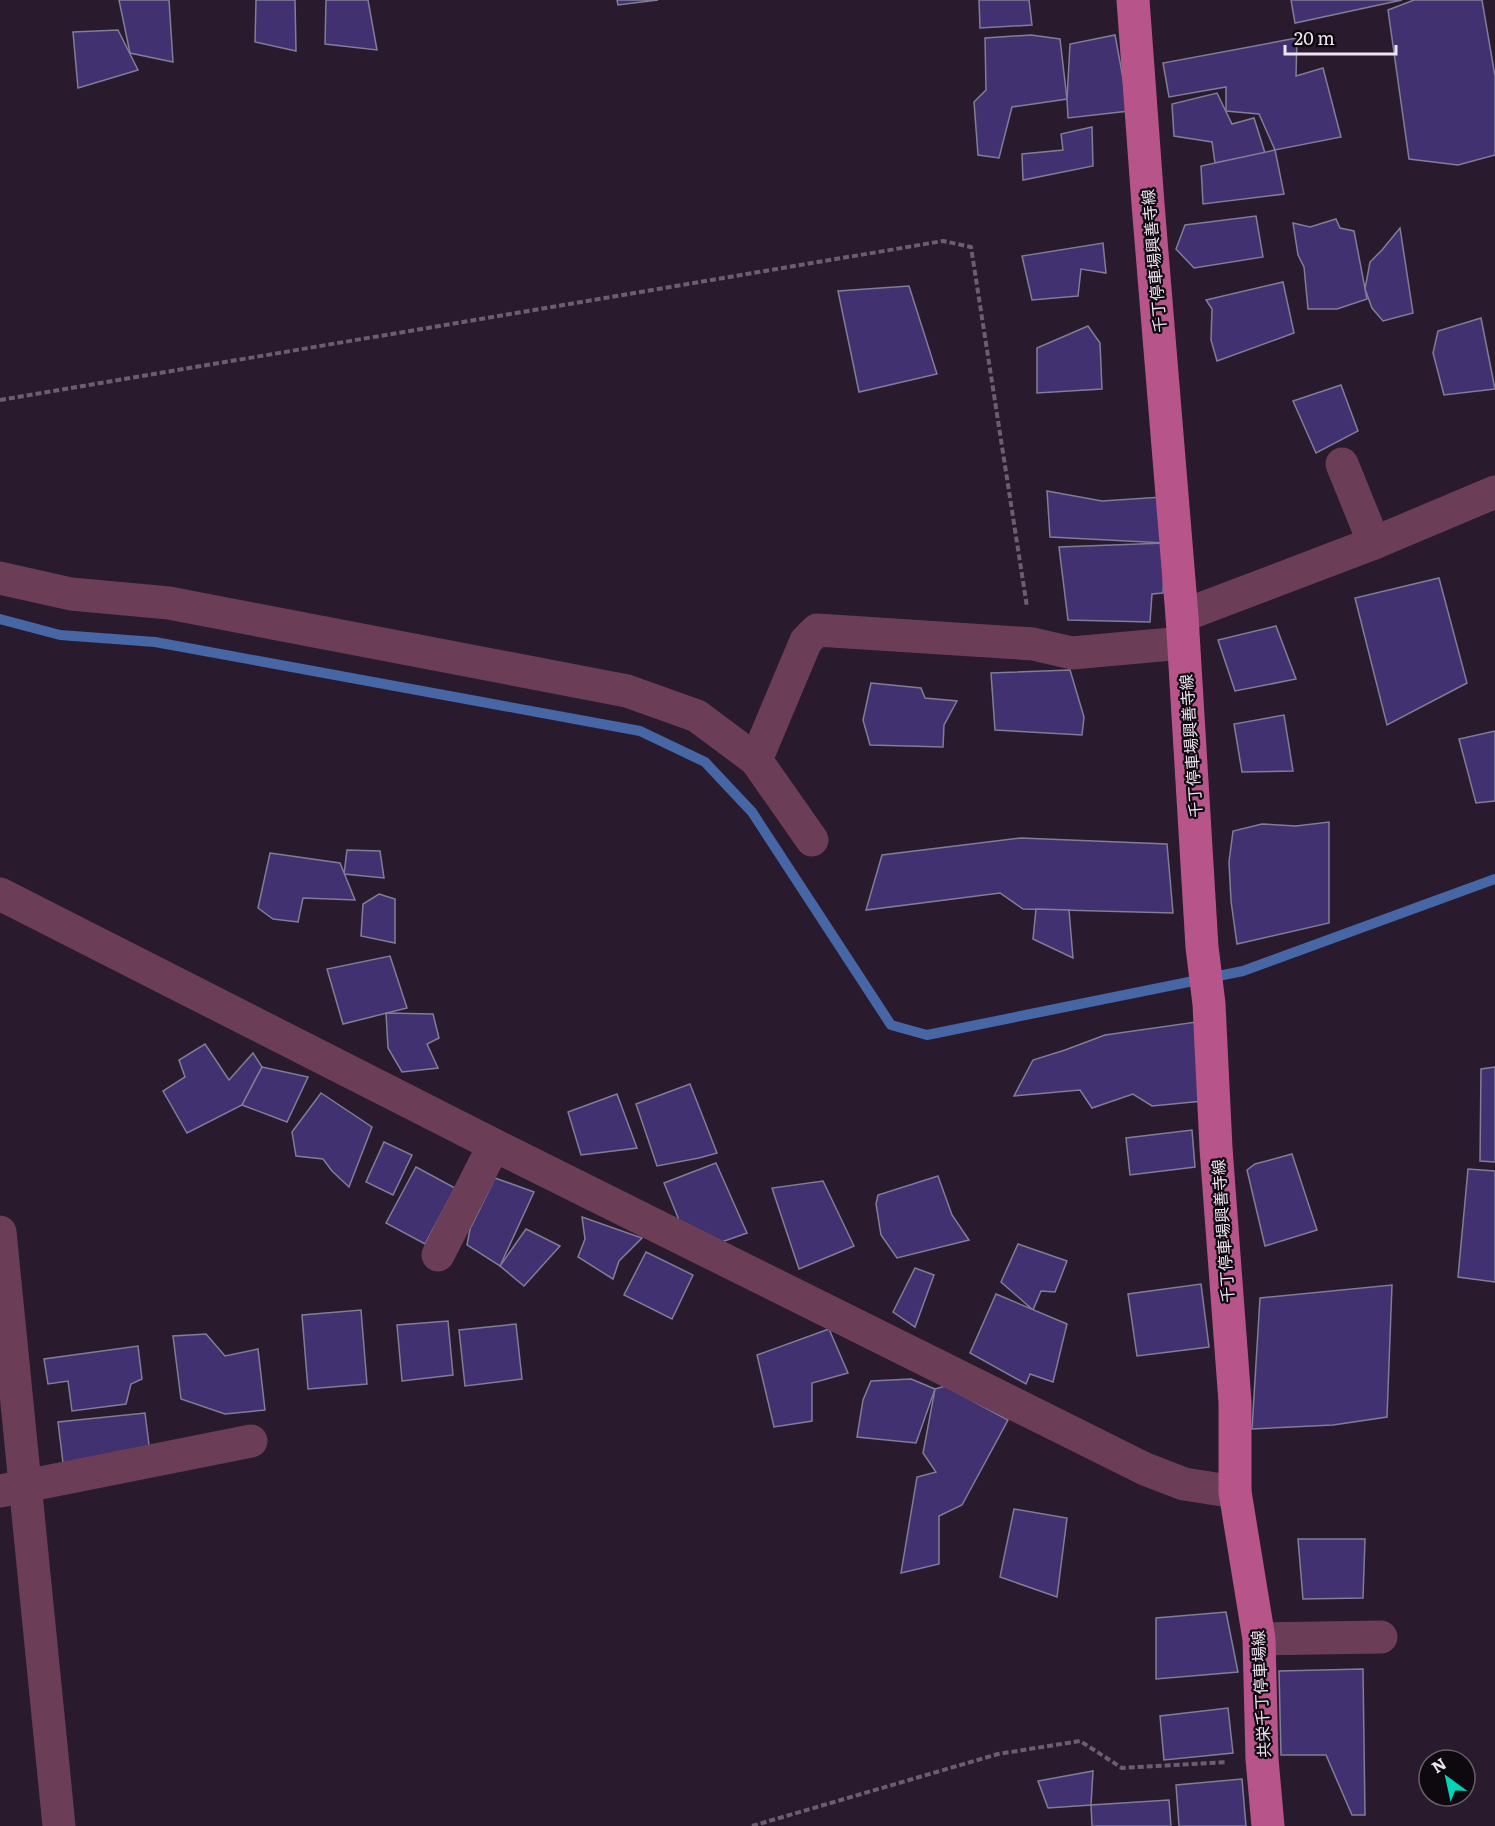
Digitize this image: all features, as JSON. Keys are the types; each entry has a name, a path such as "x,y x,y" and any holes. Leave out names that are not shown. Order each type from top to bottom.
{"main road":[{"name":"千丁停車場興善寺線","path":"1133,0 1183,630 1202,947 1209,1004 1215,1148 1235,1402 1235,1492"},
{"name":"共栄千丁停車場線","path":"1235,1492 1259,1639 1262,1759 1268,1826"}],"street":[{"path":"1342,464 1374,543"},
{"path":"756,760 806,641 817,630 1033,645 1072,653 1183,630 1374,543 1495,492"},
{"path":"0,578 71,594 181,606 627,691 697,716 756,760 812,840"},
{"path":"0,894 494,1145 1145,1469 1184,1484 1235,1492"},
{"path":"438,1256 494,1145"},
{"path":"0,1232 13,1489 59,1826"},
{"path":"13,1489 251,1441"},
{"path":"1259,1639 1381,1637"}],"path":[{"path":"0,400 943,241 971,247 1033,645"},
{"path":"752,1826 998,1754 1080,1741 1122,1768 1262,1759"}],"building":[{"path":"119,0 169,0 173,62 130,53"},
{"path":"256,0 295,0 296,51 255,42"},
{"path":"326,0 368,0 377,50 325,44"},
{"path":"617,0 658,0 618,5"},
{"path":"979,0 1029,0 1032,25 980,28"},
{"path":"1291,0 1402,0 1295,23"},
{"path":"1414,0 1482,0 1495,76 1495,155 1458,165 1409,159 1388,10"},
{"path":"118,30 138,70 78,88 73,32"},
{"path":"1031,35 1060,39 1067,99 1012,107 999,158 978,155 974,102 986,90 985,38"},
{"path":"1115,35 1129,111 1068,118 1070,44"},
{"path":"1297,38 1296,76 1323,68 1341,137 1275,150 1259,114 1226,111 1226,87 1169,97 1163,63"},
{"path":"1217,93 1232,124 1254,118 1265,153 1215,163 1212,142 1174,136 1172,104"},
{"path":"1092,127 1093,166 1023,180 1022,154 1063,150 1061,134"},
{"path":"1275,150 1284,194 1203,204 1201,166"},
{"path":"1256,216 1263,257 1194,268 1176,249 1185,225"},
{"path":"1336,219 1340,228 1354,231 1367,299 1337,309 1308,309 1304,267 1298,255 1293,223 1310,227"},
{"path":"1400,228 1413,313 1383,321 1372,308 1365,289 1370,262"},
{"path":"1103,243 1106,273 1081,269 1078,296 1032,300 1022,256"},
{"path":"1283,282 1294,333 1217,361 1211,340 1212,309 1206,300"},
{"path":"909,286 937,374 859,392 838,291"},
{"path":"1481,318 1495,389 1444,395 1433,353 1438,331"},
{"path":"1088,326 1100,343 1102,389 1037,393 1037,348"},
{"path":"1341,385 1358,431 1316,453 1293,401"},
{"path":"1047,491 1102,501 1162,497 1165,543 1050,537"},
{"path":"1165,543 1163,593 1152,594 1150,622 1068,620 1059,547"},
{"path":"1439,578 1467,683 1387,725 1355,598"},
{"path":"1276,626 1296,679 1235,691 1218,640"},
{"path":"1070,670 1084,717 1082,735 995,730 991,673"},
{"path":"871,683 921,688 925,698 957,701 944,725 943,747 870,745 863,720"},
{"path":"1284,715 1293,771 1242,772 1234,724"},
{"path":"1495,731 1495,801 1476,803 1459,739"},
{"path":"1329,822 1329,923 1237,944 1229,862 1233,831 1262,824 1296,826"},
{"path":"1021,838 1167,844 1173,913 1023,909 1000,893 866,910 882,855"},
{"path":"347,850 380,851 384,878 344,874"},
{"path":"270,853 340,863 355,900 303,898 298,922 273,919 258,908"},
{"path":"379,894 395,899 395,943 361,936 363,904"},
{"path":"1036,909 1069,910 1073,958 1033,939"},
{"path":"390,956 407,1008 343,1024 327,969"},
{"path":"386,1013 433,1014 439,1038 427,1044 438,1068 402,1072 388,1048"},
{"path":"1196,1022 1203,1101 1152,1106 1133,1094 1092,1108 1080,1090 1014,1096 1033,1060 1105,1035"},
{"path":"205,1044 229,1080 253,1053 262,1067 242,1105 187,1133 163,1091 185,1077 179,1060"},
{"path":"262,1067 308,1077 287,1122 242,1105"},
{"path":"1495,1067 1495,1162 1480,1161 1481,1069"},
{"path":"690,1084 717,1153 657,1166 636,1104"},
{"path":"321,1093 372,1127 349,1187 323,1159 296,1156 292,1132"},
{"path":"617,1094 637,1148 581,1155 568,1112"},
{"path":"1192,1130 1195,1167 1130,1175 1126,1138"},
{"path":"384,1142 412,1155 393,1195 366,1182"},
{"path":"1292,1154 1317,1230 1265,1246 1247,1170 1255,1164"},
{"path":"716,1163 747,1233 719,1243 681,1225 664,1183"},
{"path":"416,1167 455,1188 425,1244 386,1223"},
{"path":"1468,1169 1495,1171 1495,1282 1458,1277"},
{"path":"938,1176 952,1215 969,1240 897,1258 881,1235 876,1204 878,1195"},
{"path":"495,1178 534,1192 500,1266 467,1245 470,1229"},
{"path":"823,1181 854,1246 799,1269 772,1188"},
{"path":"582,1217 642,1238 619,1261 613,1279 578,1257 585,1239"},
{"path":"526,1229 560,1246 524,1286 500,1266"},
{"path":"1018,1244 1067,1261 1055,1292 1041,1291 1033,1310 1001,1282"},
{"path":"646,1252 693,1275 672,1319 624,1295"},
{"path":"915,1268 934,1275 915,1327 893,1312"},
{"path":"1201,1284 1209,1347 1137,1356 1128,1294"},
{"path":"1392,1285 1387,1417 1333,1425 1252,1429 1260,1298"},
{"path":"996,1294 1067,1324 1053,1382 1030,1374 1026,1384 970,1353"},
{"path":"361,1310 367,1384 308,1389 302,1315"},
{"path":"448,1321 453,1375 402,1381 397,1325"},
{"path":"516,1324 522,1379 465,1386 459,1330"},
{"path":"829,1329 848,1373 812,1383 812,1421 774,1427 757,1355"},
{"path":"206,1334 225,1356 258,1349 265,1410 225,1414 181,1399 173,1336"},
{"path":"138,1346 142,1379 131,1384 126,1404 72,1411 68,1381 48,1384 44,1359"},
{"path":"911,1379 935,1389 916,1443 857,1437 863,1400 871,1381"},
{"path":"945,1386 1008,1420 962,1505 939,1516 939,1564 901,1573 917,1477 936,1472 923,1453 935,1389"},
{"path":"145,1413 150,1453 63,1463 58,1422"},
{"path":"1014,1509 1067,1518 1057,1597 1000,1577"},
{"path":"1298,1539 1365,1539 1363,1598 1303,1599"},
{"path":"1226,1612 1238,1672 1156,1679 1156,1618"},
{"path":"1363,1669 1365,1815 1352,1815 1326,1755 1281,1755 1279,1671"},
{"path":"1228,1708 1233,1753 1164,1760 1160,1716"},
{"path":"1093,1771 1091,1805 1048,1808 1038,1781"},
{"path":"1242,1779 1246,1826 1179,1826 1176,1785"},
{"path":"1169,1800 1171,1826 1092,1826 1091,1805"}],"waterway":[{"path":"0,619 60,635 155,642 640,731 705,762 752,812 891,1025 927,1035 1243,971 1495,879"}]}
